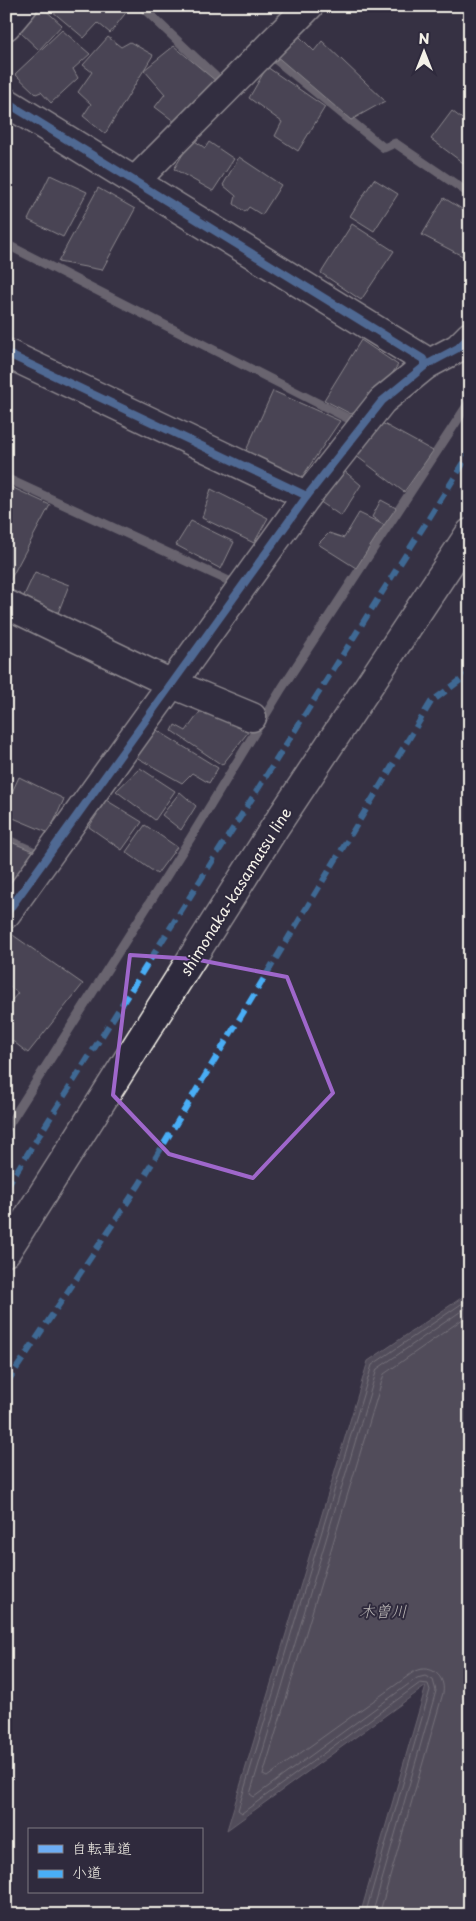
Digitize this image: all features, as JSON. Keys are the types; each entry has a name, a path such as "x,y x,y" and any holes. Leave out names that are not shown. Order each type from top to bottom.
{"street":[{"path":"6,26 23,6"},
{"path":"136,180 309,6"},
{"path":"6,102 136,180 423,359 426,365"},
{"path":"6,914 307,496 382,401 426,365 458,348 470,336"},
{"path":"6,354 307,496"},
{"name":"shimonaka-kasamatsu line","path":"6,1252 275,827 470,532"},
{"path":"6,604 170,684 252,717"}],"highlighted area":[{"path":"130,955 194,959 287,977 333,1093 253,1178 169,1154 113,1095"}],"water":[{"name":"木曽川","path":"470,1292 470,1915 360,1915 426,1686 227,1830 368,1361"}],"building":[{"path":"46,6 123,6 128,10 110,33 98,23 84,38"},
{"path":"42,7 62,25 39,50 20,32"},
{"path":"62,30 90,54 73,69 78,78 51,103 41,92 36,94 15,74"},
{"path":"296,33 314,51 322,41 385,101 351,120 274,54"},
{"path":"108,37 121,47 130,42 153,55 105,134 83,116 91,104 78,92 92,72 83,65"},
{"path":"174,46 217,82 175,122 155,107 165,94 144,70"},
{"path":"267,67 325,107 298,151 275,136 282,122 249,98"},
{"path":"452,111 470,125 470,168 431,139"},
{"path":"192,139 205,148 209,142 234,159 213,191 174,169"},
{"path":"239,157 281,185 262,215 249,207 245,212 234,204 236,196 223,185"},
{"path":"50,175 87,192 63,237 28,220"},
{"path":"374,179 398,194 374,231 350,216"},
{"path":"98,188 135,209 102,270 58,262"},
{"path":"444,198 470,214 470,260 422,235"},
{"path":"352,224 394,251 361,300 321,273"},
{"path":"361,340 398,365 371,404 351,414 324,400"},
{"path":"273,391 340,421 302,477 244,455"},
{"path":"380,422 433,451 404,492 355,455"},
{"path":"342,469 361,485 341,516 319,501"},
{"path":"9,486 50,505 8,584 6,492"},
{"path":"211,489 268,518 254,543 202,518"},
{"path":"381,500 396,508 384,525 372,517"},
{"path":"359,513 384,525 356,568 318,544 329,533 344,538"},
{"path":"191,521 234,542 221,569 176,545"},
{"path":"35,572 69,585 56,618 21,602"},
{"path":"202,709 249,731 222,765 172,731 175,725 186,731"},
{"path":"155,729 218,768 209,783 192,773 182,783 136,757"},
{"path":"140,768 175,791 155,820 116,791"},
{"path":"19,777 64,799 49,833 6,815 6,805"},
{"path":"180,792 196,806 181,830 162,815"},
{"path":"106,800 142,822 122,850 89,827"},
{"path":"145,825 177,847 157,874 126,852"},
{"path":"6,840 35,852 9,889 6,888"},
{"path":"7,931 83,984 28,1053 6,1036 6,1007 18,993 6,984"}],"waterway":[{"path":"141,6 219,80"},
{"path":"275,59 384,148 395,143 470,194"},
{"path":"6,244 351,420"},
{"path":"6,1129 190,839 282,688 470,401"},
{"path":"6,478 229,581"},
{"path":"6,839 35,852"}],"marked path":[{"path":"6,1188 470,453"},
{"path":"6,1384 139,1185 431,702 470,673"}],"cycle path":[{"path":"6,102 423,359 426,365 458,348 470,336"},
{"path":"6,353 307,496"},
{"path":"6,914 307,496 382,401 426,365"}]}
